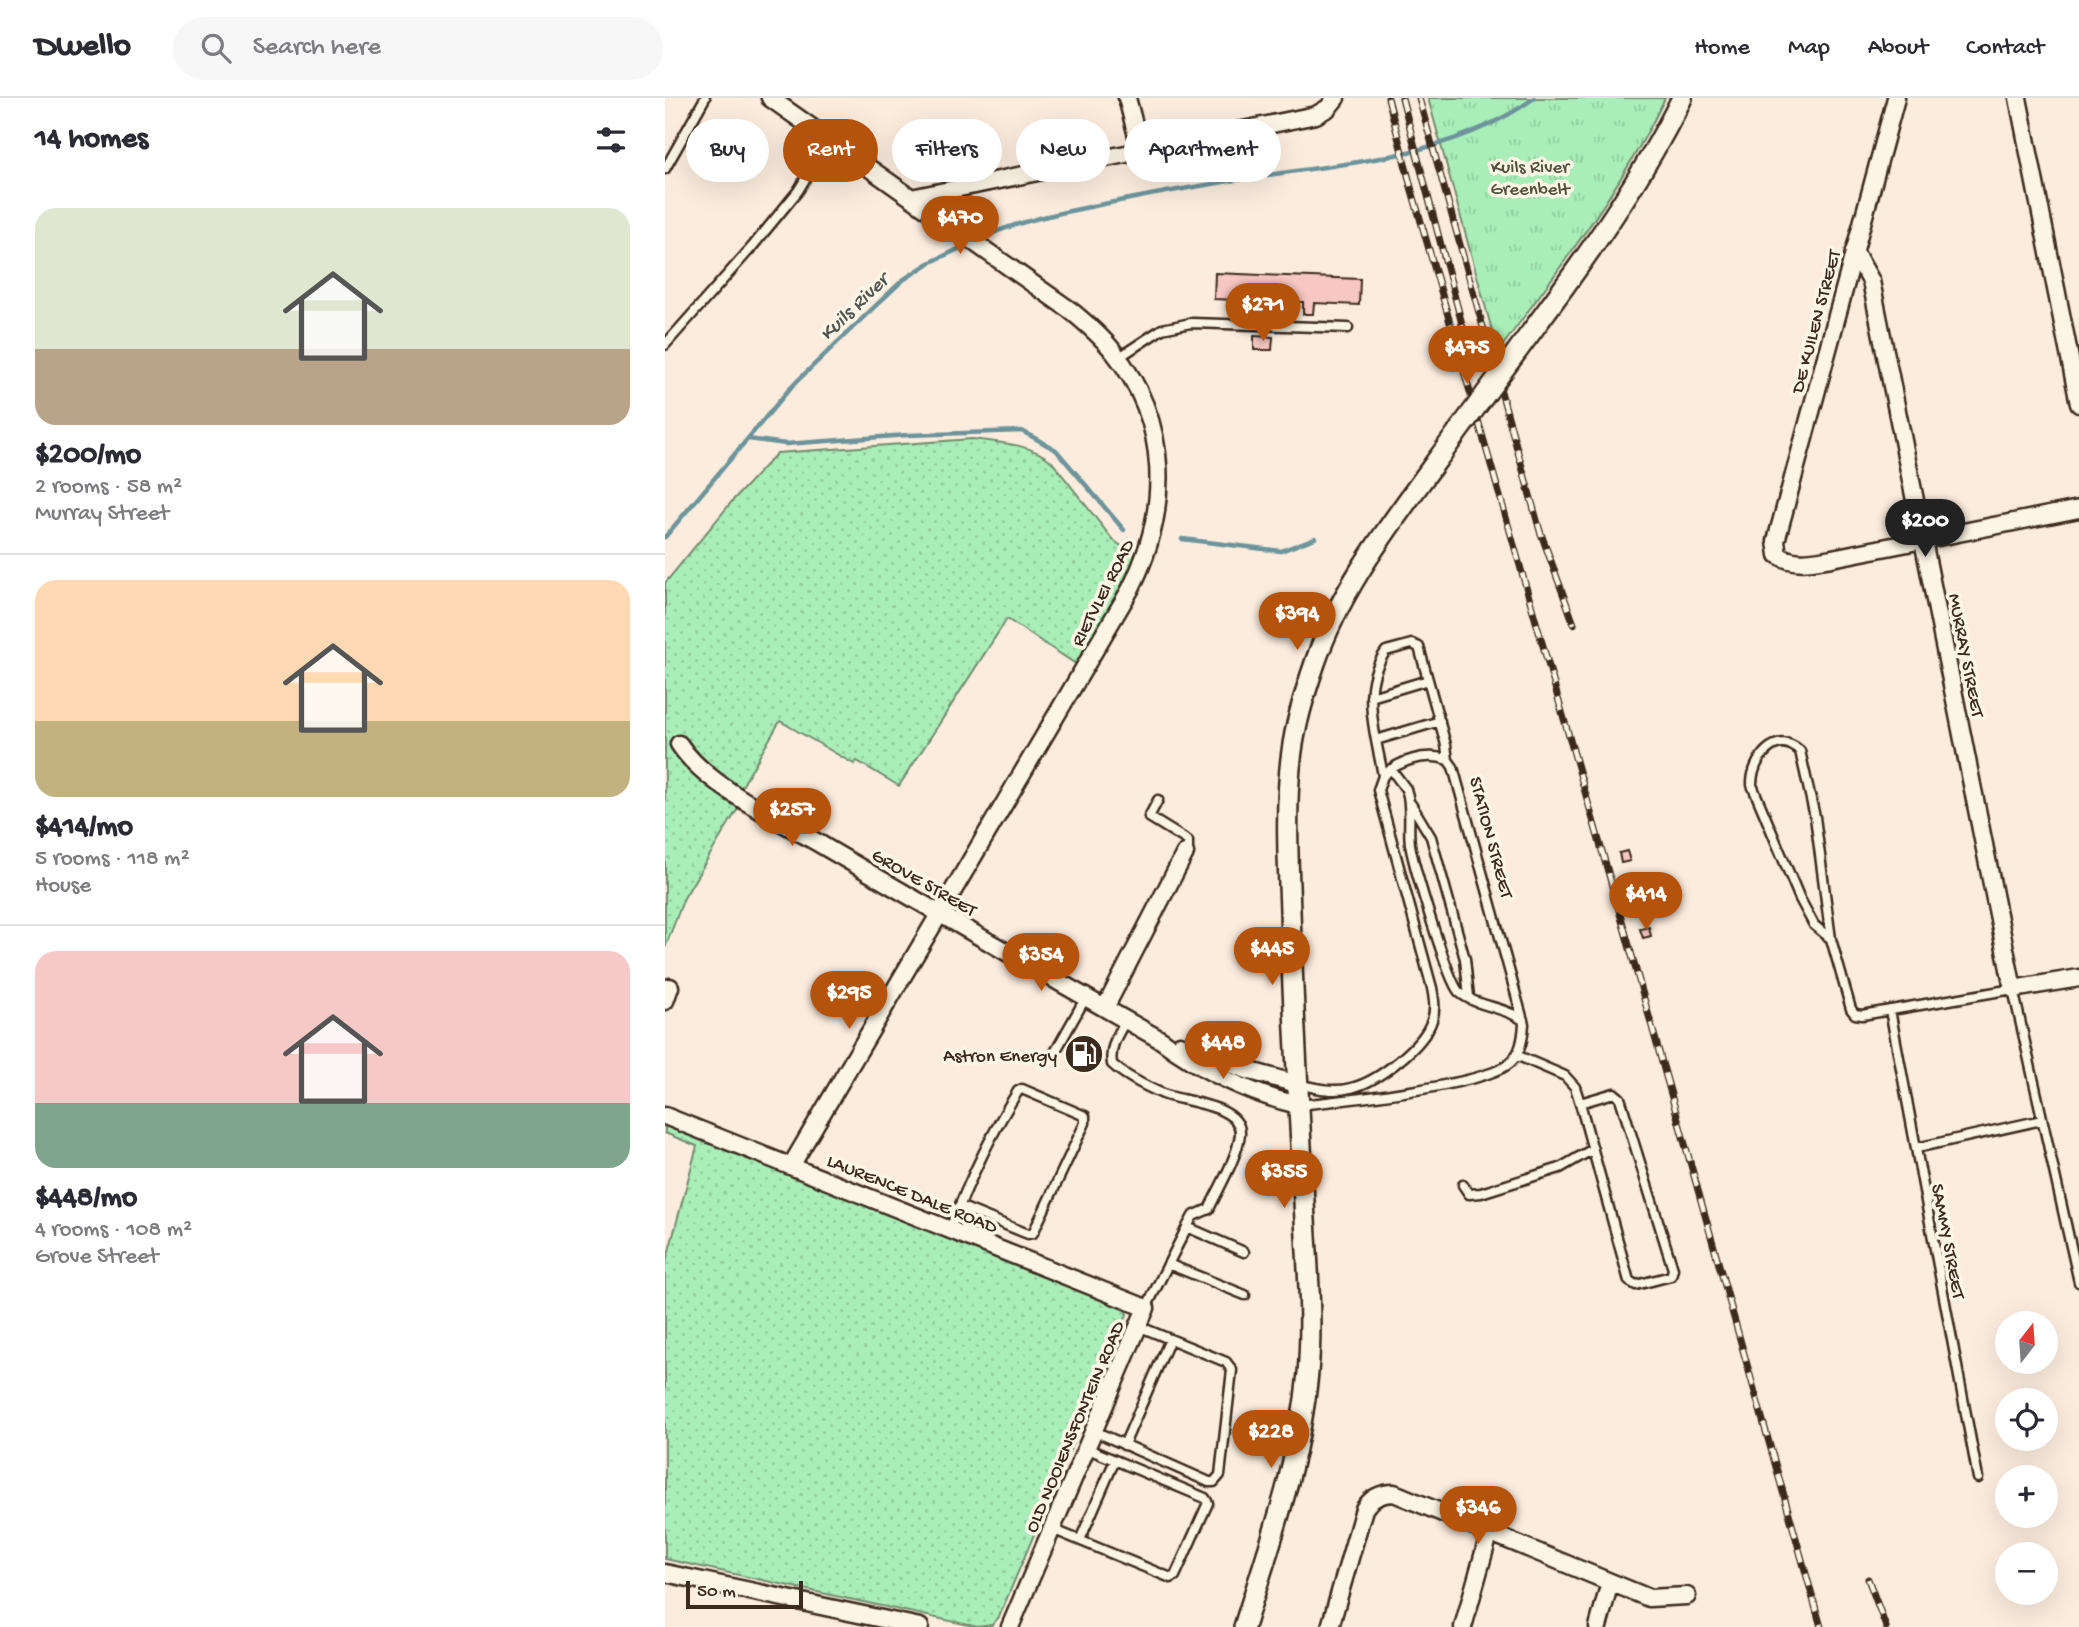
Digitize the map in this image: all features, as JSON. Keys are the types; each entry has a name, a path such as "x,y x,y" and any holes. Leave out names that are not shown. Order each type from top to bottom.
{"street":[{"name":"RIETVLEI ROAD","path":"770,98 800,119"},
{"path":"1127,98 1133,119"},
{"path":"1281,122 1316,115 1328,108 1336,98"},
{"path":"1244,1627 1287,1491 1300,1432 1308,1371 1310,1313 1299,1105 1294,1061 1289,887 1290,781 1297,725 1315,661 1325,635 1373,549 1622,205 1651,158 1682,98"},
{"name":"DE KUILEN STREET","path":"1896,98 1776,541 1778,555 1792,561 1806,562 1924,541"},
{"path":"2018,98 2079,404"},
{"path":"911,198 1124,154"},
{"name":"RIETVLEI ROAD","path":"791,1166 1130,590 1151,542 1157,512 1159,484 1155,443 1143,404 1118,358 1098,334 1070,310 878,174"},
{"name":"MURRAY STREET","path":"1854,251 1871,281 2013,989"},
{"path":"1924,541 2079,509"},
{"name":"GROVE STREET","path":"679,744 687,758 722,786 939,914 1105,1007 1215,1073 1274,1099 1299,1105"},
{"path":"1105,1007 1185,853"},
{"path":"2013,989 2079,978"},
{"name":"GROVE STREET","path":"1161,1040 1297,1084"},
{"name":"LAURENCE DALE ROAD","path":"665,1116 1146,1308"},
{"name":"OLD NOOIENSFONTEIN ROAD","path":"1017,1625 1052,1529 1146,1308"},
{"path":"1330,1627 1364,1509 1376,1497 1394,1493 1655,1600 1687,1596"},
{"path":"1464,1627 1490,1531"},
{"path":"665,1573 920,1627"},
{"path":"1598,1627 1610,1582"}],"lane":[{"path":"665,169 705,98"},
{"path":"665,345 752,247 803,182"},
{"path":"1118,358 1162,329 1191,323 1348,328"},
{"path":"1297,1084 1333,1091 1365,1083 1415,1046 1426,1034 1433,1016 1432,988 1378,790 1383,776 1370,706 1383,655 1391,649 1412,644 1419,648 1448,760"},
{"path":"1371,697 1428,680"},
{"path":"1376,740 1440,721"},
{"path":"1831,939 1814,925 1800,899 1752,785 1754,765 1766,750 1775,745 1791,745 1800,751 1815,817 1831,939 1851,1009 1855,1014 1863,1015 2013,989 2079,1282"},
{"name":"STATION STREET","path":"1383,776 1406,762 1433,756 1448,760 1453,767 1523,1020 1523,1038 1516,1055"},
{"path":"1391,769 1406,789 1411,846 1431,920 1455,987 1469,998 1514,1013 1523,1020"},
{"path":"1158,800 1149,817 1188,841 1185,853"},
{"path":"1409,801 1431,836 1465,959 1469,998"},
{"path":"1054,1054 1086,997"},
{"name":"SAMMY STREET","path":"1891,1010 1978,1479"},
{"path":"1126,1020 1114,1043 1112,1064 1161,1093 1222,1110 1235,1119 1240,1129 1237,1148 1209,1209 1193,1216 1187,1227 1244,1252"},
{"path":"1299,1105 1483,1076 1501,1069 1516,1055 1565,1076 1575,1087 1580,1103 1629,1281 1636,1285 1671,1276 1673,1269 1620,1098 1614,1093 1580,1103"},
{"path":"950,1229 971,1175 1018,1091 1023,1089 1085,1116 1085,1123 1033,1233 1028,1234 959,1206"},
{"path":"1916,1148 2042,1120"},
{"path":"1463,1185 1469,1194 1481,1193 1560,1168 1593,1149"},
{"name":"OLD NOOIENSFONTEIN ROAD","path":"1146,1308 1187,1227"},
{"path":"1168,1264 1245,1295"},
{"path":"1094,1431 1209,1482 1214,1482 1220,1475 1232,1370 1226,1362 1139,1326"},
{"path":"1124,1444 1170,1339"},
{"path":"1052,1529 1171,1578 1175,1576 1208,1503 1205,1498 1086,1448"},
{"path":"1080,1540 1115,1461"}],"green space":[{"name":"Kuils River Greenbelt","path":"1428,98 1665,98 1609,197 1498,352"},
{"path":"972,439 1015,445 1044,456 1052,462 1113,540 1136,556 1118,593 1076,664 1007,619 899,786 857,761 854,764 780,721 737,795 743,800 684,898 665,948 665,583 734,499 777,453"},
{"path":"665,1124 1122,1307 1126,1311 1127,1315 999,1617 992,1625 978,1627 665,1559 665,1266 697,1146 665,1133"}],"building":[{"path":"1215,273 1360,279 1359,305 1314,303 1313,314 1303,314 1303,302 1270,301 1269,312 1258,311 1259,301 1214,299"},
{"path":"1254,336 1273,337 1272,350 1254,350"},
{"path":"1627,851 1630,861 1621,863 1619,853"},
{"path":"1649,927 1651,936 1643,938 1640,929"}],"waterway":[{"name":"Kuils River","path":"977,240 1025,222 1133,198 1363,161 1423,148 1481,128 1534,98"},
{"name":"Kuils River","path":"665,537 792,386 903,280 929,263 969,244"},
{"path":"748,439 786,444 908,435 1022,431 1056,450 1124,530"},
{"path":"1182,539 1281,551 1315,538"}],"railway":[{"path":"1388,98 1411,187 1821,1627"},
{"path":"1402,98 1471,358"},
{"path":"1419,98 1540,531 1574,624"},
{"path":"1868,1579 1886,1627"}],"place":[{"name":"Astron Energy","path":"1084,1054"}]}
